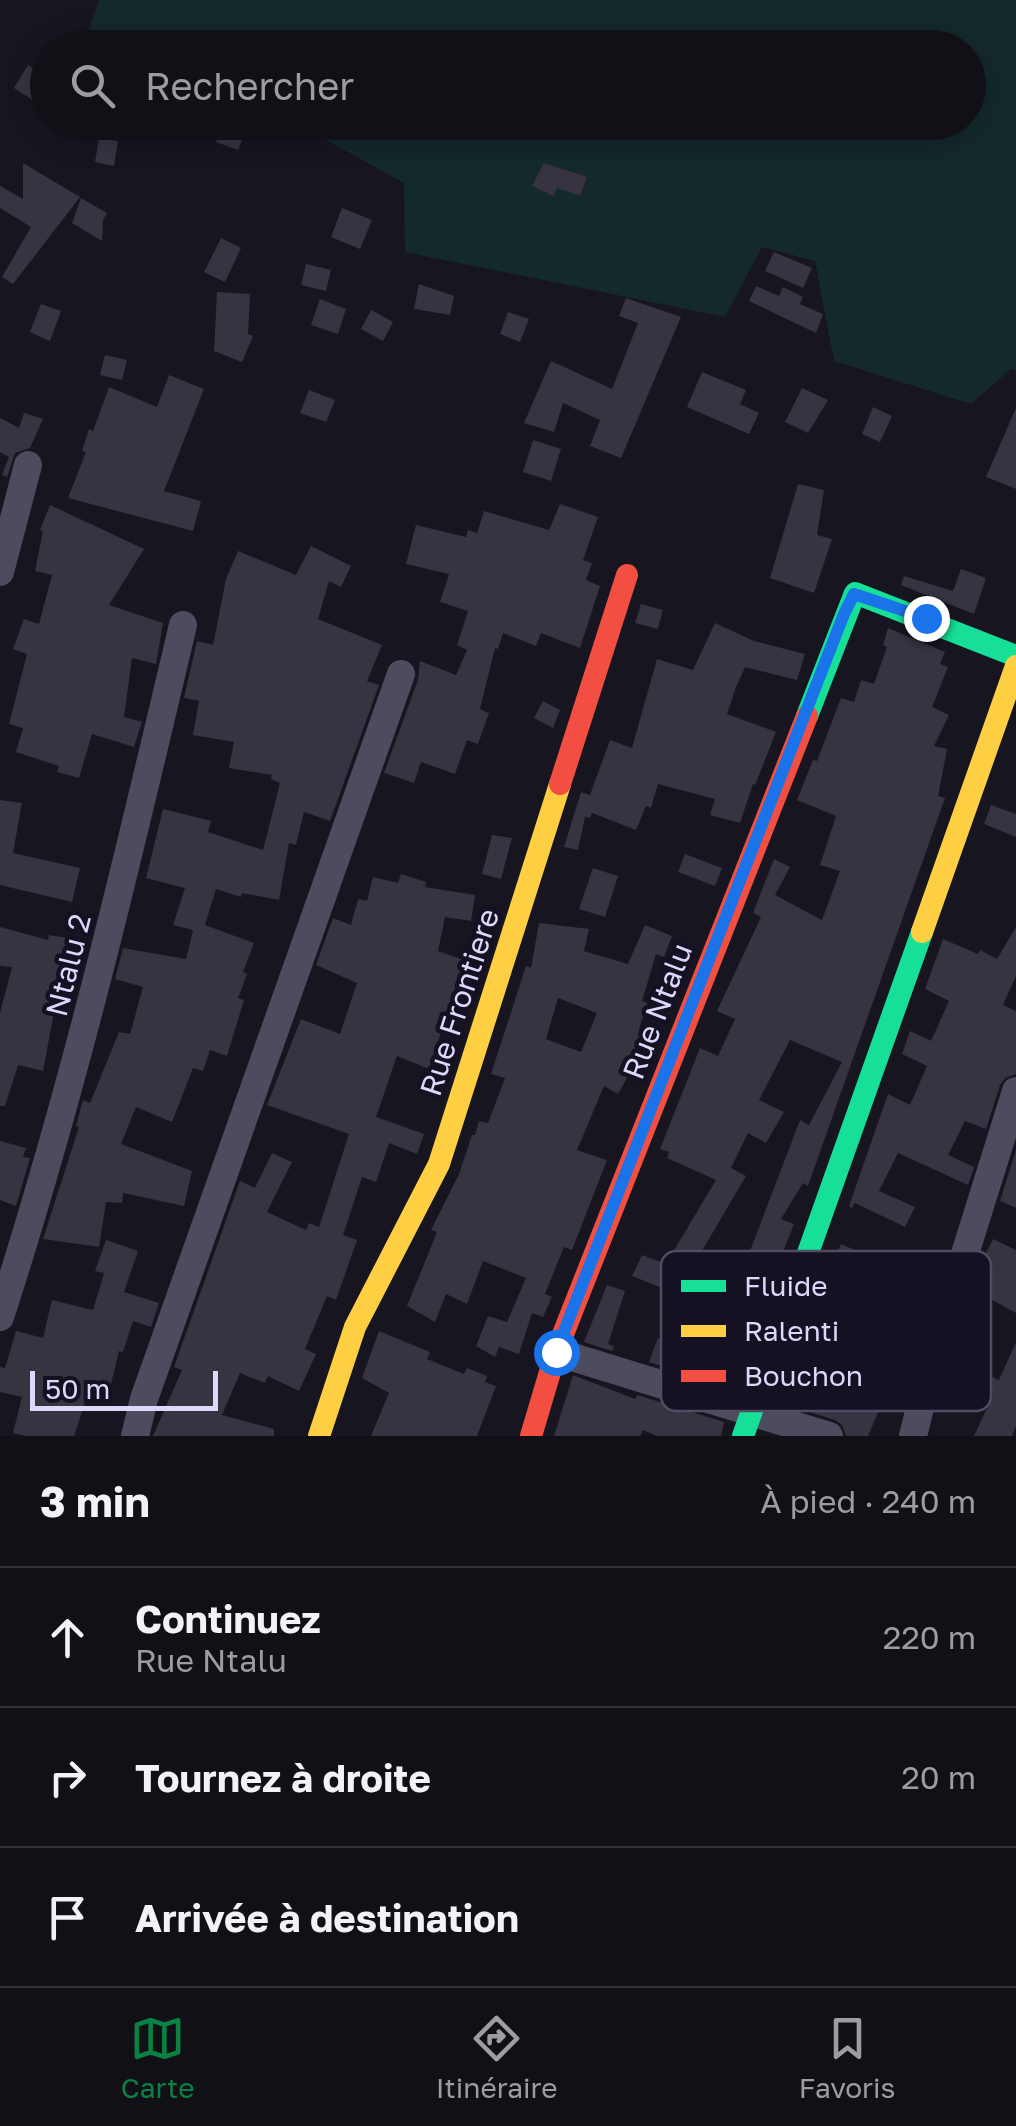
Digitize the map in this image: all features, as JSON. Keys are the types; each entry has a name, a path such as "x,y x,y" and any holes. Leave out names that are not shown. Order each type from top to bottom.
{"street":[{"path":"0,572 28,465"},
{"name":"Rue Frontiere","path":"319,1436 355,1327 440,1164 627,575"},
{"name":"Rue Ntalu","path":"531,1436 556,1352 854,594 886,602 969,640 1016,656"},
{"name":"Ntalu 2","path":"0,1317 45,1178 102,968 183,625"},
{"path":"808,1251 1016,666"},
{"path":"135,1436 144,1399 402,674"},
{"path":"966,1251 1016,1091"},
{"path":"556,1352 661,1392"},
{"path":"713,1411 747,1424 829,1436"},
{"path":"913,1436 919,1411"}],"green space":[{"path":"99,0 1016,0 1016,370 1011,369 971,404 834,361 815,261 762,247 725,317 405,252 404,183 326,140 986,140 986,30 88,30"}],"building":[{"path":"30,66 30,98 14,88"},
{"path":"99,140 118,141 114,166 95,162"},
{"path":"217,140 242,140 238,150"},
{"path":"23,163 80,197 13,284 2,277 31,227 0,208 0,186 23,199"},
{"path":"544,163 587,177 580,196 557,188 553,196 532,186"},
{"path":"81,198 107,213 102,241 72,223"},
{"path":"342,208 372,220 360,249 331,237"},
{"path":"221,238 241,248 225,282 204,272"},
{"path":"774,252 812,268 803,288 765,271"},
{"path":"306,264 331,270 326,291 301,285"},
{"path":"419,284 454,296 450,315 414,309"},
{"path":"756,286 779,296 783,287 803,297 800,304 823,314 816,333 749,301"},
{"path":"217,292 250,294 248,334 253,336 242,362 214,351"},
{"path":"626,298 681,317 621,458 590,446 600,420 563,403 554,432 524,423 551,361 612,389 638,323 619,316"},
{"path":"320,299 346,309 338,334 311,325"},
{"path":"41,304 61,311 50,341 30,332"},
{"path":"371,310 393,322 383,341 361,329"},
{"path":"508,312 529,319 520,342 500,334"},
{"path":"105,355 127,360 122,380 100,375"},
{"path":"702,372 746,390 740,404 759,413 749,434 687,407"},
{"path":"169,375 204,389 164,491 201,501 193,531 68,498 86,452 82,451 89,429 93,431 109,387 157,407"},
{"path":"802,388 828,400 808,433 785,422"},
{"path":"309,390 335,400 326,422 300,413"},
{"path":"873,407 892,416 880,442 862,434"},
{"path":"1016,408 1016,489 986,477"},
{"path":"24,413 43,419 30,448 15,453 7,477 2,475 9,457 0,452 0,418 19,428"},
{"path":"533,440 561,449 551,481 523,472"},
{"path":"798,484 824,490 817,535 832,539 814,593 770,578"},
{"path":"560,504 598,517 583,560 592,563 586,580 600,586 580,648 541,633 536,646 503,633 498,649 495,648 480,709 489,713 478,744 467,740 455,774 421,762 414,783 384,773 418,680 420,661 456,675 467,650 457,645 468,611 440,602 449,574 406,564 416,525 466,537 468,530 477,533 484,511 549,530"},
{"path":"50,505 144,549 109,605 163,623 156,664 132,658 124,717 142,722 134,747 92,734 79,778 57,772 59,766 16,752 23,728 9,724 27,654 13,649 24,619 39,624 52,575 35,571 43,531 40,530"},
{"path":"311,546 351,566 341,587 329,581 318,619 382,645 367,681 379,685 330,821 304,812 296,845 289,843 279,900 242,893 241,897 216,889 205,925 254,943 243,972 247,974 238,998 244,1000 227,1056 210,1050 203,1071 193,1068 172,1122 136,1107 121,1144 192,1171 184,1206 123,1193 122,1203 106,1202 99,1247 43,1239 79,1127 76,1126 83,1100 90,1103 119,1032 130,1034 143,987 115,979 123,948 186,959 193,930 173,925 185,888 146,878 163,809 211,821 208,832 263,850 280,783 271,779 272,775 229,768 234,742 193,735 199,701 184,698 197,641 213,645 226,579 238,551 296,575"},
{"path":"961,569 986,578 974,614 901,585 904,576 953,591"},
{"path":"641,604 663,610 658,629 635,623"},
{"path":"715,623 754,641 805,654 797,680 745,667 736,687 727,714 776,732 740,823 710,815 715,799 658,784 651,808 646,806 636,830 592,813 590,818 585,817 578,850 564,847 581,792 590,795 610,740 632,748 657,659 693,670"},
{"path":"888,628 945,652 940,664 948,667 932,707 949,715 934,746 947,749 938,796 945,798 808,1186 803,1183 781,1219 794,1224 783,1251 750,1251 800,1120 809,1125 842,1062 790,1040 759,1100 784,1112 766,1143 748,1133 731,1168 746,1176 702,1251 674,1251 716,1180 667,1158 669,1152 660,1149 700,1048 718,1056 735,1019 717,1011 761,917 753,913 774,859 790,867 775,895 822,920 840,871 820,865 836,816 797,800 841,698 854,702 861,680 874,684 887,647 883,645"},
{"path":"543,701 560,710 553,728 534,718"},
{"path":"0,800 22,803 13,853 80,868 72,902 0,885"},
{"path":"991,805 1016,814 1016,837 984,824"},
{"path":"492,835 512,838 501,879 482,874"},
{"path":"685,854 722,868 715,886 678,872"},
{"path":"593,868 618,876 605,917 579,909"},
{"path":"401,874 426,882 425,887 475,895 471,921 445,917 438,951 469,962 468,966 476,969 469,987 457,983 429,1069 397,1056 376,1117 424,1134 417,1154 389,1143 376,1182 362,1177 343,1235 357,1240 336,1300 327,1296 305,1349 316,1354 299,1391 268,1376 265,1383 240,1373 222,1415 274,1429 274,1436 153,1436 182,1370 174,1367 240,1181 255,1188 272,1153 292,1162 267,1212 306,1230 309,1223 319,1227 349,1134 267,1105 301,1019 340,1034 357,983 316,965 333,918 351,925 358,899 367,901 373,877 398,883"},
{"path":"539,923 589,929 584,951 628,964 645,925 672,936 664,957 656,954 642,1001 647,1003 639,1029 651,1035 618,1094 604,1086 577,1150 607,1160 572,1250 564,1247 545,1294 552,1297 543,1317 532,1313 519,1354 499,1347 495,1357 476,1346 488,1316 507,1322 526,1278 483,1261 467,1304 446,1294 435,1322 407,1306 437,1232 431,1230 459,1174 472,1135 479,1121 488,1123 505,1078 491,1074 526,966 531,968","holes":["558,998 597,1013 581,1052 546,1039"]},
{"path":"0,927 48,940 49,935 68,938 43,1071 18,1065 5,1106 0,1106 0,1013 12,967 0,966"},
{"path":"1016,927 1016,976 1003,1005 1016,1011 1016,1074 1000,1085 986,1129 965,1121 948,1155 974,1167 968,1185 898,1153 879,1191 915,1207 905,1227 855,1203 852,1208 849,1206 888,1094 910,1105 927,1066 902,1054 910,1031 931,1041 949,1001 925,989 943,939 997,959"},
{"path":"0,1141 26,1148 23,1157 30,1158 16,1206 0,1200"},
{"path":"1016,1150 1016,1208 1000,1201"},
{"path":"993,1239 1016,1250 1016,1313 991,1299 991,1251 987,1251"},
{"path":"106,1240 138,1251 124,1292 159,1303 151,1327 133,1321 123,1352 119,1351 110,1388 91,1384 74,1436 13,1433 22,1397 0,1392 0,1367 5,1368 16,1331 43,1338 52,1300 93,1310 104,1273 95,1271"},
{"path":"841,1244 857,1251 838,1251"},
{"path":"642,1255 661,1262 661,1288 632,1276"},
{"path":"607,1285 625,1291 608,1344 614,1346 612,1351 584,1342"},
{"path":"379,1331 430,1352 427,1359 464,1374 467,1368 487,1376 485,1382 496,1386 477,1436 371,1436 389,1393 362,1378"},
{"path":"658,1338 661,1339 661,1366 649,1362"},
{"path":"1016,1342 1016,1426 1012,1436 974,1436 986,1411 991,1411 991,1377 999,1380"},
{"path":"573,1375 635,1399 637,1395 661,1402 661,1411 689,1411 724,1422 721,1436 657,1436 643,1430 640,1436 554,1436"},
{"path":"807,1411 879,1411 868,1436 846,1436 835,1420"}],"traffic: fast":[{"path":"807,716 855,593 1016,656"},
{"path":"809,1251 922,932"},
{"path":"743,1436 752,1411"}],"traffic: slow":[{"path":"922,932 1016,666"},
{"path":"319,1436 355,1327 439,1164 560,784"}],"traffic: jam":[{"path":"560,784 627,575"},
{"path":"531,1436 556,1352 807,716"}],"route":[{"path":"556,1352 854,594 926,618"}]}
